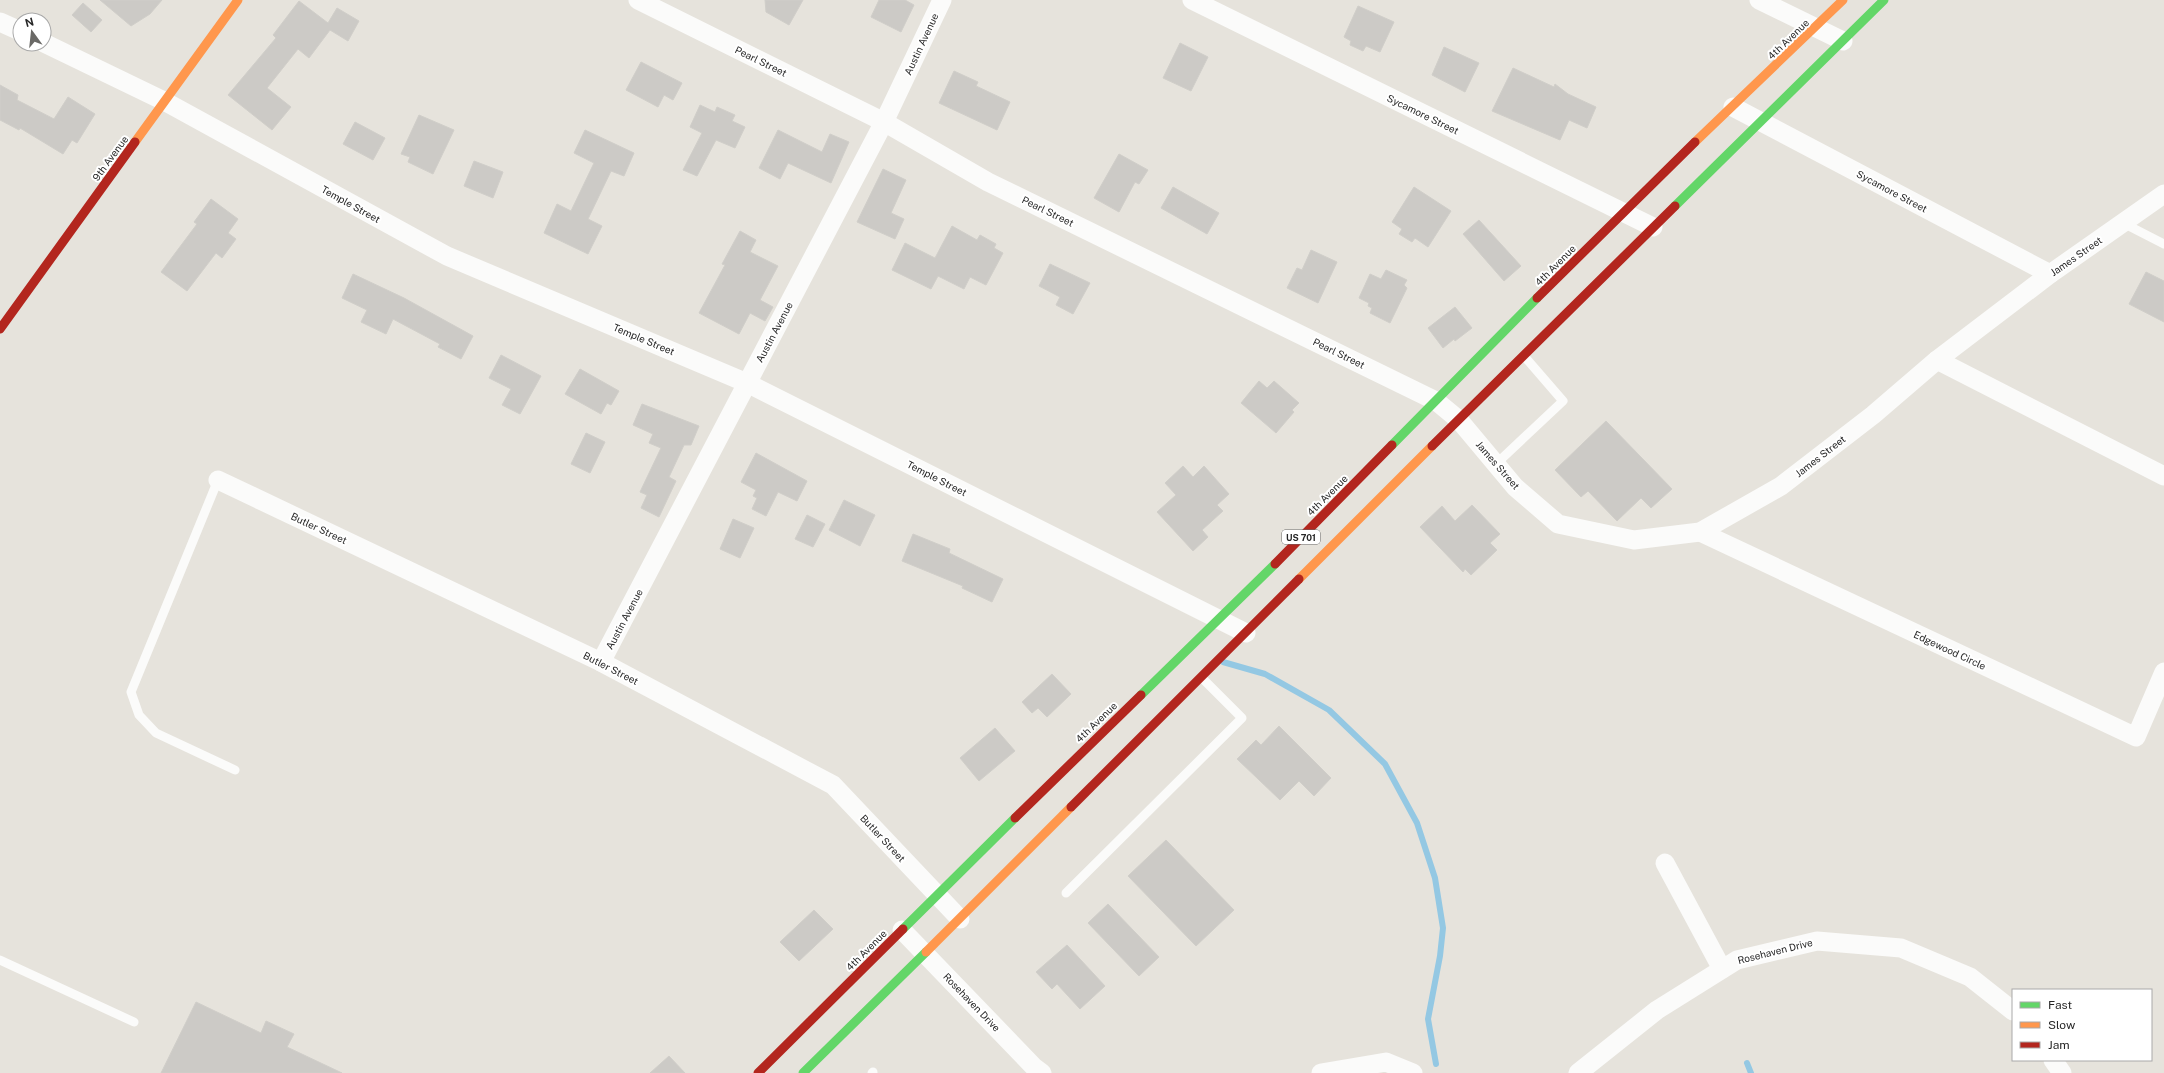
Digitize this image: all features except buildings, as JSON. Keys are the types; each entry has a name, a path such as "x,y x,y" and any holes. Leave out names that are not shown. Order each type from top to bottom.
{"main road":[{"name":"9th Avenue","path":"0,329 238,0"},
{"name":"4th Avenue","path":"758,1073 1096,738 1219,620 1623,212 1733,108 1843,0"},
{"name":"US 701","path":"803,1073 925,954 1202,678 1458,420 1653,227 1762,122 1884,0"}],"street":[{"name":"Pearl Street","path":"638,0 884,122 988,182 1436,400 1458,420"},
{"name":"Austin Avenue","path":"601,662 884,122 942,0"},
{"name":"Sycamore Street","path":"1192,0 1653,227"},
{"path":"1759,0 1843,41"},
{"path":"0,22 12,27"},
{"name":"Temple Street","path":"52,47 164,101 446,256 747,383 1246,633"},
{"name":"Sycamore Street","path":"1733,108 2050,274"},
{"name":"James Street","path":"1458,420 1515,487 1558,524 1634,540 1700,532 1781,486 1873,415 1937,360 2050,274 2164,194"},
{"path":"1937,360 2164,476"},
{"name":"Butler Street","path":"218,480 601,662 833,785 960,919"},
{"name":"Edgewood Circle","path":"1700,532 2136,737 2164,672"},
{"path":"1665,863 1722,969"},
{"name":"Rosehaven Drive","path":"902,930 1034,1067 1042,1073"},
{"name":"Rosehaven Drive","path":"1578,1073 1657,1010 1736,960 1817,941 1901,948 1970,976 2012,1010"},
{"path":"2054,1061 2062,1073"},
{"path":"1320,1073 1386,1062 1413,1073"}],"lane":[{"path":"2123,223 2164,244"},
{"path":"1496,464 1564,401 1524,356"},
{"path":"218,480 131,692 139,715 156,733 235,770"},
{"path":"1066,893 1242,718 1202,678"},
{"path":"0,960 134,1022"}],"waterway":[{"path":"1223,662 1265,674 1329,710 1385,764 1417,823 1435,878 1443,928 1440,956 1428,1019 1436,1064"},
{"path":"1747,1063 1751,1073"}],"traffic: fast":[{"path":"1675,206 1884,0"},
{"path":"1392,445 1537,298"},
{"path":"1141,695 1275,564"},
{"path":"903,929 1015,818"},
{"path":"803,1073 926,952"}],"traffic: slow":[{"path":"135,142 238,0"},
{"path":"1695,142 1843,0"},
{"path":"1299,579 1432,446"},
{"path":"926,952 1071,807"}],"traffic: jam":[{"path":"0,329 135,142"},
{"path":"1537,298 1695,142"},
{"path":"1432,446 1675,206"},
{"path":"1275,564 1392,445"},
{"path":"1071,807 1299,579"},
{"path":"1015,818 1141,695"},
{"path":"758,1073 903,929"}]}
